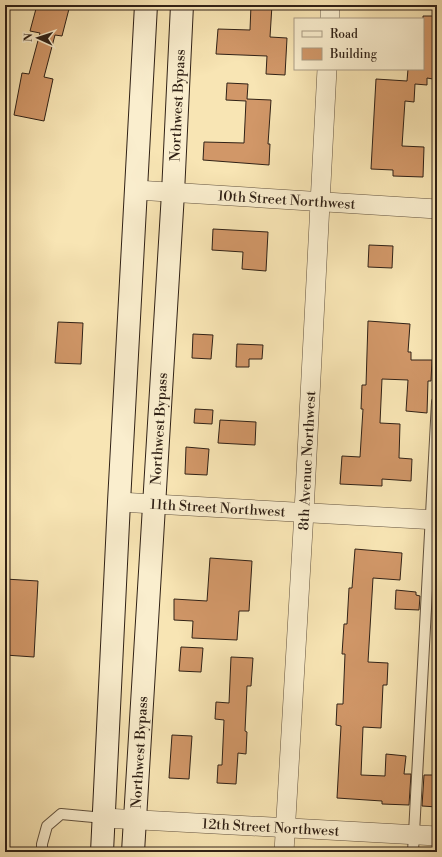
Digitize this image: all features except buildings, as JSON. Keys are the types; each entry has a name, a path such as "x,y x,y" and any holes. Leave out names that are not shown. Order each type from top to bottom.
{"main road":[{"path":"102,852 146,5"},
{"name":"Northwest Bypass","path":"133,852 173,193 182,5"}],"street":[{"path":"330,5 330,18"},
{"name":"8th Avenue Northwest","path":"284,852 304,512 327,70"},
{"name":"10th Street Northwest","path":"136,190 437,209"},
{"name":"11th Street Northwest","path":"119,502 434,520"},
{"name":"12th Street Northwest","path":"104,818 285,828 413,844 437,836"}],"lane":[{"path":"413,844 434,520 437,402"},
{"path":"42,852 42,844 47,826 61,814 104,818"}]}
